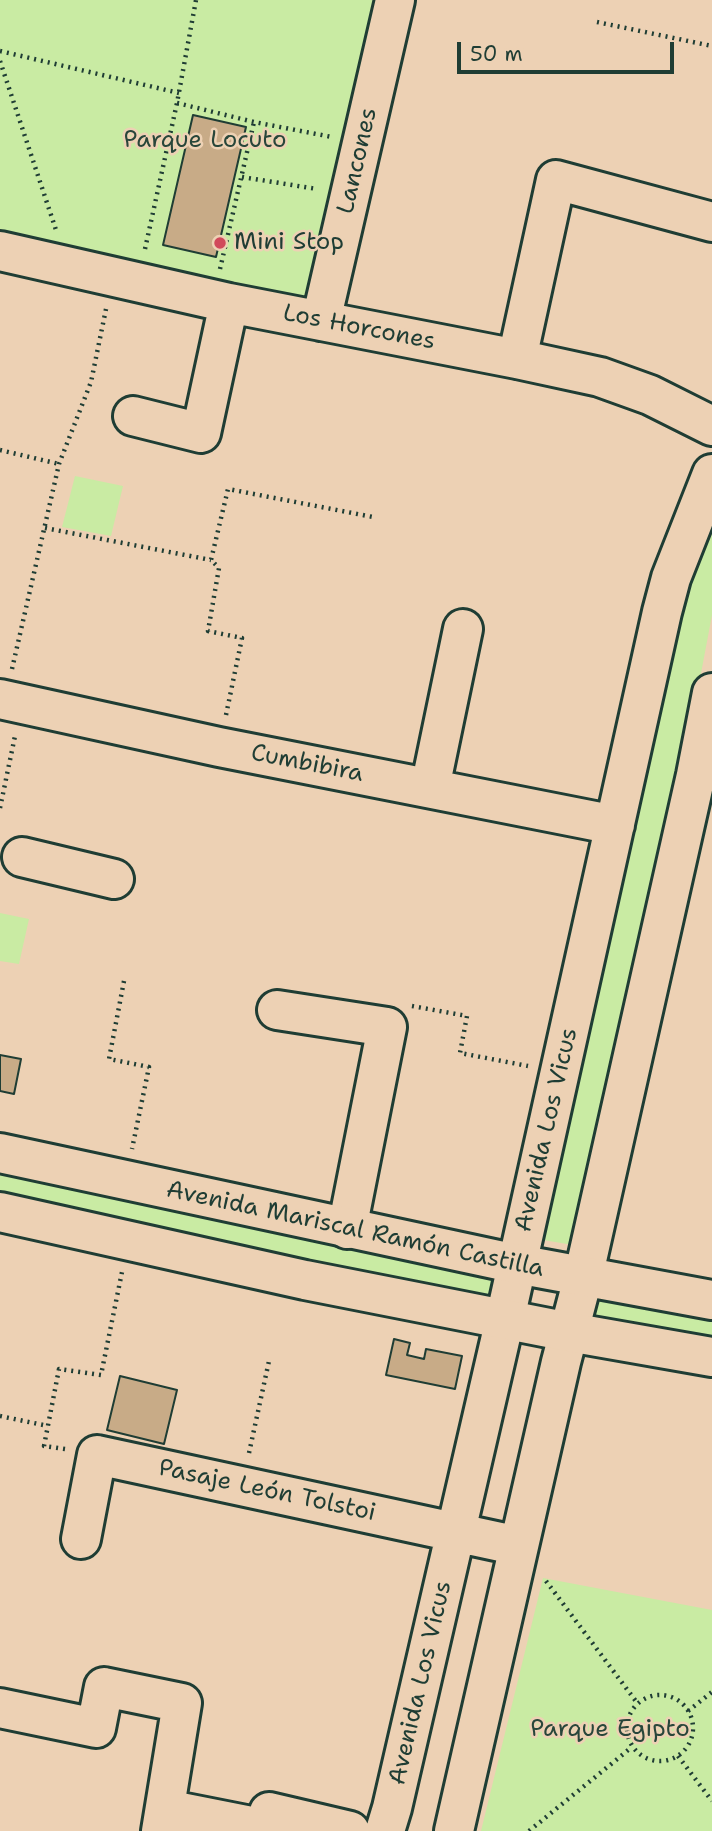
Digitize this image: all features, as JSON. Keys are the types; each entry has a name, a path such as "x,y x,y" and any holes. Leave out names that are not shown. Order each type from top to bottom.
{"street":[{"name":"Lancones","path":"321,321 395,0"},
{"path":"517,359 556,180 712,222"},
{"name":"Los Horcones","path":"0,251 113,276 224,290 321,321 600,377 650,394 712,426"},
{"path":"133,416 201,433 224,290"},
{"name":"Avenida Los Vicus","path":"385,1831 457,1532 639,711 671,578 712,474"},
{"path":"430,788 463,629"},
{"path":"454,1831 569,1332 704,776 712,693"},
{"name":"Cumbibira","path":"8,701 219,747 615,825"},
{"path":"22,858 114,879"},
{"path":"277,1010 387,1027 347,1229"},
{"name":"Avenida Mariscal Ramón Castilla","path":"0,1153 517,1265 712,1300"},
{"path":"0,1212 306,1280 712,1357"},
{"path":"81,1539 97,1455"},
{"name":"Pasaje León Tolstoi","path":"97,1455 519,1546"},
{"path":"0,1707 96,1728 104,1687 182,1703 163,1820 266,1829 269,1812 350,1831"}],"path":[{"path":"145,249 196,0"},
{"path":"597,22 712,46"},
{"path":"0,51 179,93"},
{"path":"0,61 56,229"},
{"path":"177,103 340,139"},
{"path":"224,290 242,177 254,122"},
{"path":"242,177 328,191"},
{"path":"0,807 8,701 60,464 91,382 113,276"},
{"path":"0,450 60,464"},
{"path":"211,560 228,489 373,517"},
{"path":"45,528 211,560 219,568 208,631 242,639 219,747"},
{"path":"124,981 109,1059 149,1067 125,1181"},
{"path":"387,1027 412,1006 467,1016 460,1053 559,1072"},
{"path":"97,1455 44,1446 59,1369 101,1375 129,1241"},
{"path":"242,1485 269,1361"},
{"path":"0,1416 48,1426"},
{"path":"519,1546 638,1704"},
{"path":"688,1711 712,1692"},
{"path":"659,1695 680,1702 692,1721 690,1744 678,1756 664,1762 643,1757 632,1747 626,1732 627,1721 638,1704 659,1695"},
{"path":"529,1831 632,1747"},
{"path":"678,1756 712,1801"}],"green space":[{"name":"Parque Locuto","path":"0,0 381,0 312,311 0,239"},
{"path":"75,476 123,486 111,536 62,527"},
{"path":"712,522 712,615 686,753 573,1245 537,1239 684,597"},
{"path":"0,913 29,919 19,964 0,961"},
{"path":"0,1163 504,1271 495,1307 0,1204"},
{"path":"597,1295 712,1314 712,1341 592,1321"},
{"name":"Parque Egipto","path":"543,1578 712,1610 712,1831 481,1831"}],"building":[{"path":"193,115 246,127 216,257 163,245"},
{"path":"0,1055 21,1059 14,1094 0,1091"},
{"path":"394,1339 410,1343 407,1355 424,1359 426,1349 462,1356 455,1389 386,1375"},
{"path":"120,1376 177,1390 164,1444 107,1430"}],"place":[{"name":"Mini Stop","path":"220,243"}]}
